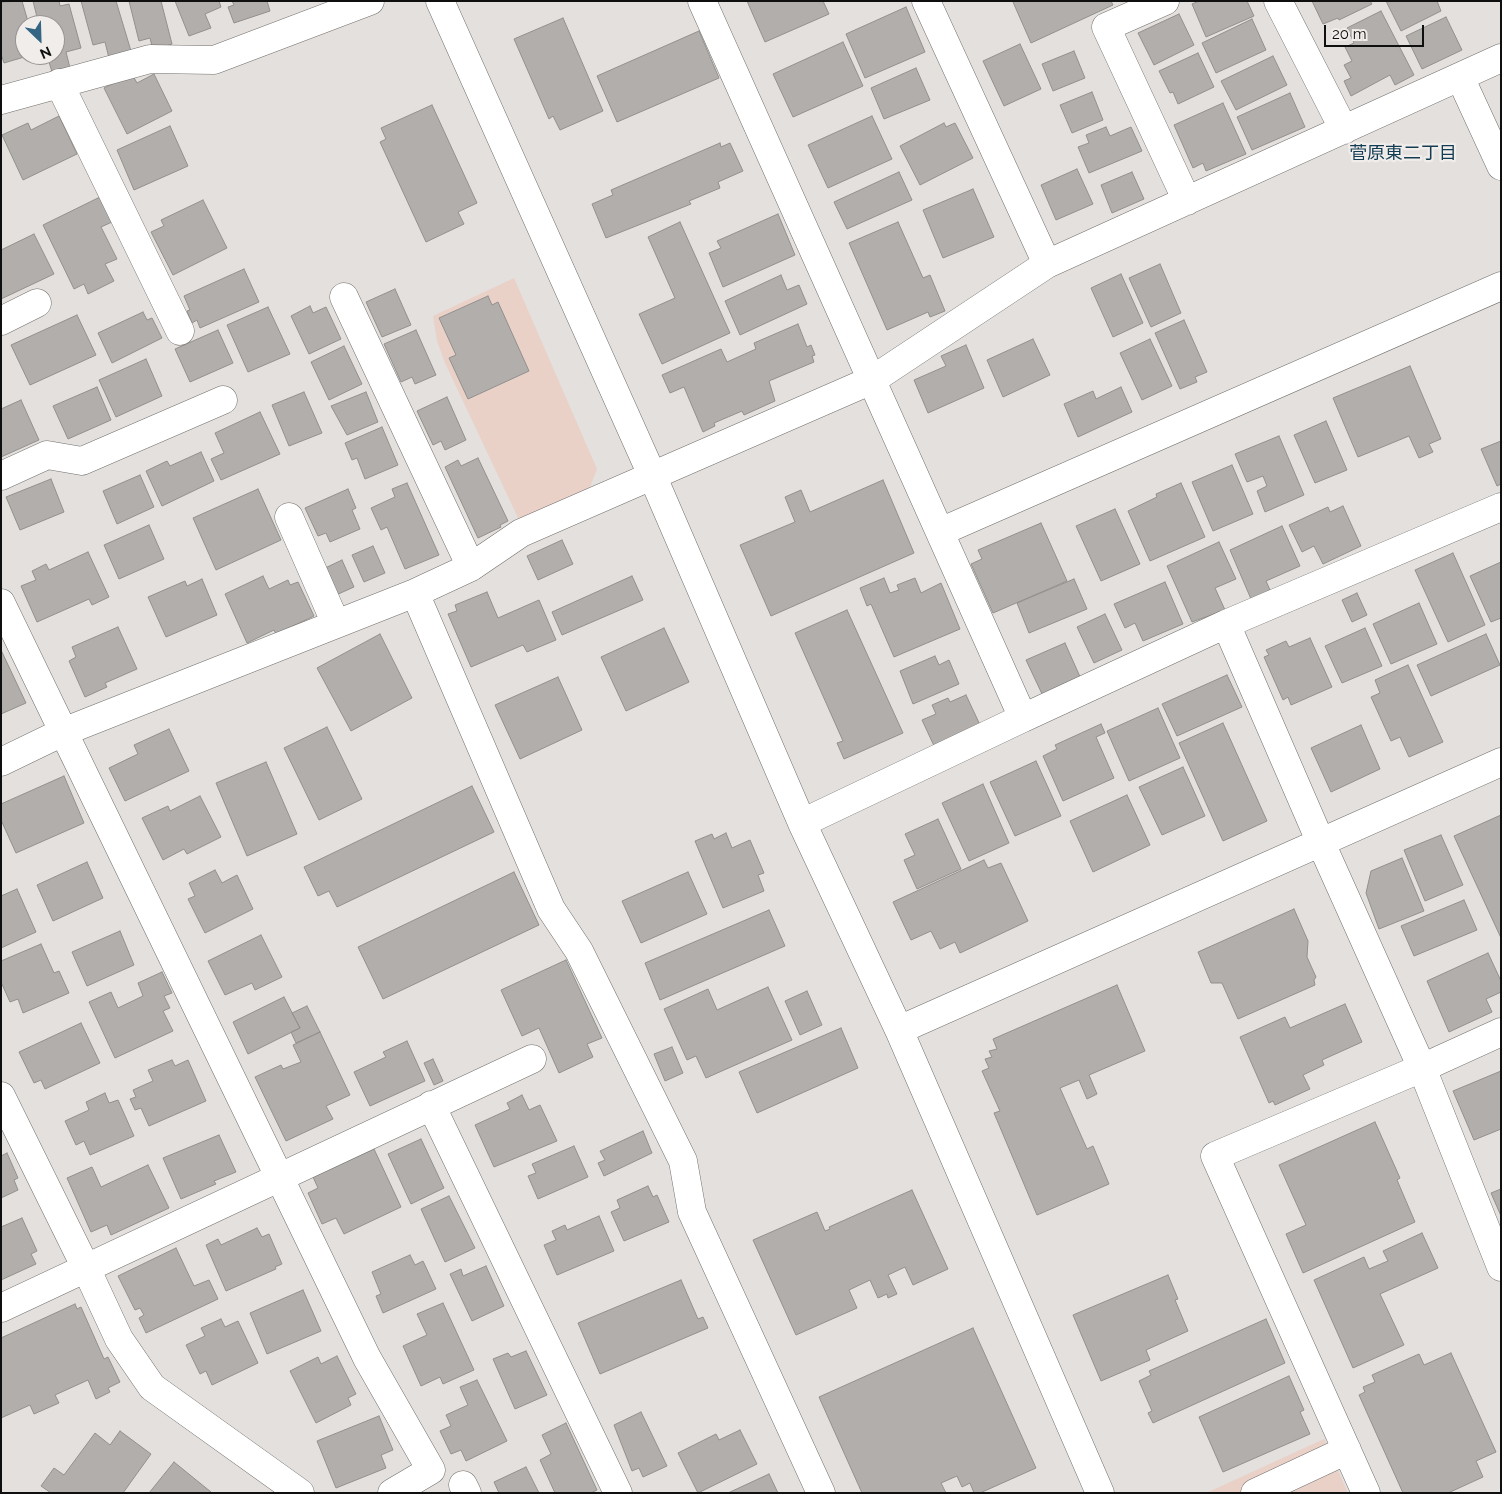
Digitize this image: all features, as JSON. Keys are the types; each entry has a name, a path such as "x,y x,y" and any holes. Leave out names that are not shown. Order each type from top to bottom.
{"street":[{"path":"1,100 150,59 214,60 370,1"},
{"path":"440,1 652,476 802,823 899,1030 1100,1493"},
{"path":"702,1 1023,718"},
{"path":"926,1 1047,264"},
{"path":"1164,1 1106,27 1187,201"},
{"path":"1278,1 1344,130"},
{"path":"1,762 63,732 415,593 471,567 521,533 872,380 1047,264 1501,58"},
{"path":"1460,77 1501,166"},
{"path":"59,83 180,331"},
{"path":"940,532 1501,286"},
{"path":"344,296 471,567"},
{"path":"1,321 37,303"},
{"path":"1,476 47,455 82,461 223,400"},
{"path":"802,823 1226,624 1501,508"},
{"path":"289,517 336,624"},
{"path":"415,593 551,909 579,951 683,1161 692,1212 820,1493"},
{"path":"1,603 278,1177 368,1358 431,1470 392,1493"},
{"path":"1226,624 1422,1068 1501,1267"},
{"path":"899,1030 1501,762"},
{"path":"1366,1493 1215,1156 1422,1068 1501,1032"},
{"path":"1,1308 532,1059"},
{"path":"3,1105 86,1268 119,1339 152,1387 300,1493"},
{"path":"431,1105 618,1493"},
{"path":"1255,1493 1347,1450"}],"shaded area":[{"path":"514,278 597,469 588,492 520,522 445,363 437,341 433,316"},
{"path":"1324,1439 1348,1493 1206,1493"}],"building":[{"path":"22,1 26,15 15,15 15,60 4,63 1,54 1,2"},
{"path":"33,1 59,1 60,6 69,4 81,48 66,52 70,68 52,72 50,65 65,65 65,15 36,15"},
{"path":"81,1 116,1 131,51 109,58 105,42 93,45"},
{"path":"129,1 161,1 172,44 153,50 150,38 139,41"},
{"path":"175,1 219,1 221,7 205,14 211,28 189,36"},
{"path":"232,1 267,1 270,11 234,23 228,7 234,5"},
{"path":"747,1 823,1 829,14 765,42"},
{"path":"1111,1 1113,5 1031,43 1013,2"},
{"path":"1199,1 1247,1 1254,16 1206,37 1192,4"},
{"path":"1312,1 1370,1 1372,4 1339,20 1338,18 1323,24"},
{"path":"1386,1 1437,1 1441,11 1401,31"},
{"path":"906,7 925,52 865,78 846,34"},
{"path":"1381,11 1414,75 1395,85 1390,75 1351,96 1344,81 1351,78 1344,65 1352,61 1345,47 1354,43 1347,28"},
{"path":"1179,14 1194,45 1154,65 1138,33"},
{"path":"1446,17 1462,50 1422,69 1406,36"},
{"path":"563,18 603,111 560,130 553,116 549,119 514,39"},
{"path":"1252,19 1266,50 1216,73 1202,43"},
{"path":"699,31 719,78 617,122 597,76"},
{"path":"843,42 863,86 793,117 773,74"},
{"path":"1020,44 1041,89 1004,106 983,61"},
{"path":"1074,51 1085,78 1053,91 1042,64"},
{"path":"1198,53 1214,87 1178,104 1173,92 1170,93 1159,71"},
{"path":"1273,56 1287,85 1236,110 1221,81"},
{"path":"916,68 930,100 884,119 871,88"},
{"path":"132,74 137,83 154,74 172,111 127,134 104,88"},
{"path":"1092,92 1103,120 1072,133 1060,105"},
{"path":"1290,93 1305,127 1252,150 1237,117"},
{"path":"1223,103 1246,154 1206,171 1203,163 1193,168 1174,125"},
{"path":"432,105 477,203 458,212 464,224 426,242 380,142 386,139 381,128"},
{"path":"59,116 77,154 23,180 2,135 28,123 31,130"},
{"path":"872,116 892,159 828,188 808,145"},
{"path":"944,123 946,127 955,123 973,158 920,185 900,146"},
{"path":"170,126 188,166 134,190 117,150"},
{"path":"1106,127 1110,136 1131,127 1142,151 1089,173 1078,147 1089,143 1086,135"},
{"path":"720,143 721,147 730,143 743,171 718,182 720,188 689,201 691,204 606,238 592,204 613,195 611,190"},
{"path":"1077,169 1093,204 1056,220 1041,185"},
{"path":"899,172 912,200 847,229 834,202"},
{"path":"1132,172 1144,199 1112,213 1101,185"},
{"path":"973,189 994,237 943,258 923,210"},
{"path":"100,197 112,222 101,227 117,259 105,264 114,281 88,294 84,284 74,289 43,225"},
{"path":"203,200 227,248 173,275 151,232 164,226 161,220"},
{"path":"778,214 795,255 723,287 709,253 721,248 717,241"},
{"path":"680,222 730,333 662,364 639,314 675,298 648,237"},
{"path":"898,222 923,278 930,275 945,311 930,317 928,312 887,330 849,243"},
{"path":"34,234 54,274 1,299 1,250"},
{"path":"1160,264 1181,313 1151,327 1129,278"},
{"path":"244,269 259,302 200,328 197,320 192,323 187,311 190,310 184,296"},
{"path":"1121,274 1143,323 1113,337 1091,288"},
{"path":"781,275 787,290 799,285 807,304 740,335 725,301"},
{"path":"395,289 411,325 382,337 366,302"},
{"path":"488,296 492,305 498,302 529,371 468,399 449,358 456,355 439,318"},
{"path":"310,306 313,313 326,307 341,339 309,354 291,316"},
{"path":"268,307 290,354 248,372 227,325"},
{"path":"143,312 147,320 152,318 162,338 112,363 98,333"},
{"path":"77,315 96,355 30,385 11,345"},
{"path":"1184,320 1207,372 1195,377 1197,382 1180,389 1155,333"},
{"path":"798,324 807,347 811,345 815,355 812,356 814,362 769,381 775,401 744,415 742,411 714,423 715,426 703,432 684,387 670,393 662,375 721,349 727,362 756,349 754,343"},
{"path":"218,330 233,363 190,382 175,349"},
{"path":"416,330 436,375 415,384 412,377 401,382 384,344"},
{"path":"1033,339 1050,375 1003,397 987,360"},
{"path":"1150,339 1172,386 1142,400 1120,353"},
{"path":"966,345 984,388 928,413 914,380 946,366 941,356"},
{"path":"344,346 362,384 329,400 311,362"},
{"path":"146,359 162,396 116,417 99,380"},
{"path":"1410,366 1441,439 1429,444 1433,452 1419,458 1409,436 1358,457 1333,398"},
{"path":"97,387 111,420 68,439 53,406"},
{"path":"1121,387 1132,412 1078,437 1064,404 1093,391 1096,399"},
{"path":"304,392 322,433 289,446 272,405"},
{"path":"366,392 378,422 347,435 331,406"},
{"path":"447,397 466,440 445,450 441,441 433,445 417,411"},
{"path":"21,400 39,440 1,457 1,409"},
{"path":"260,412 280,454 221,480 211,459 224,453 215,433"},
{"path":"1326,421 1347,470 1315,483 1294,435"},
{"path":"382,427 398,465 365,479 357,458 352,460 345,443"},
{"path":"1279,436 1304,495 1265,512 1257,491 1267,486 1263,476 1247,482 1235,454"},
{"path":"1501,441 1501,484 1497,486 1481,449"},
{"path":"201,452 214,481 162,506 146,471 167,461 170,466"},
{"path":"478,458 508,521 500,525 501,527 478,538 445,467 458,460 461,466"},
{"path":"1232,465 1253,514 1213,531 1192,482"},
{"path":"140,475 154,507 117,524 103,491"},
{"path":"51,479 64,512 20,530 6,497"},
{"path":"883,480 914,553 771,616 740,545 795,522 785,497 801,490 810,512"},
{"path":"407,483 439,555 405,569 387,527 381,530 371,508 395,497 392,489"},
{"path":"1181,483 1205,537 1150,561 1128,511 1157,497 1156,494"},
{"path":"258,489 281,540 216,570 193,518"},
{"path":"348,489 356,508 352,510 360,529 330,542 326,533 318,536 305,508"},
{"path":"1343,506 1361,546 1323,564 1314,546 1302,552 1289,525 1328,507 1330,512"},
{"path":"1115,509 1140,564 1101,581 1076,526"},
{"path":"1041,523 1067,581 993,613 971,564 982,559 978,550"},
{"path":"149,525 164,559 119,579 104,545"},
{"path":"1282,526 1300,566 1266,581 1270,590 1251,599 1230,550"},
{"path":"562,540 573,564 538,580 527,556"},
{"path":"1219,542 1236,579 1215,588 1225,610 1192,622 1167,566"},
{"path":"373,546 385,573 364,582 352,555"},
{"path":"88,552 109,597 92,605 89,599 37,622 21,586 36,580 32,571 46,564 49,570"},
{"path":"1453,553 1485,625 1448,642 1415,570"},
{"path":"342,560 354,587 336,595 323,569"},
{"path":"1501,562 1501,618 1491,622 1470,576"},
{"path":"263,576 269,589 288,580 290,585 298,582 314,616 276,634 274,630 247,643 225,594"},
{"path":"632,576 643,600 562,635 552,612"},
{"path":"884,578 890,593 899,590 897,585 915,578 921,593 941,583 960,629 894,657 871,604 867,606 860,588"},
{"path":"202,579 217,615 166,637 148,597 185,581 187,586"},
{"path":"1074,579 1087,609 1029,633 1017,603"},
{"path":"1165,582 1183,624 1143,641 1135,623 1125,628 1114,604"},
{"path":"487,592 498,618 539,600 556,640 527,652 523,645 471,667 448,614 457,611 455,605"},
{"path":"1357,593 1367,615 1352,622 1342,600"},
{"path":"1419,603 1437,644 1391,664 1373,624"},
{"path":"847,610 903,733 844,759 837,743 843,741 795,633"},
{"path":"1105,614 1122,650 1094,663 1077,627"},
{"path":"118,627 137,669 105,683 107,687 85,697 69,661 76,657 72,647"},
{"path":"664,628 689,682 626,711 601,657"},
{"path":"1365,628 1382,666 1342,683 1325,646"},
{"path":"380,634 412,698 351,731 317,668"},
{"path":"1486,634 1500,665 1431,696 1417,665"},
{"path":"1310,638 1332,687 1291,705 1288,697 1283,700 1264,657 1269,655 1266,650 1286,641 1289,647"},
{"path":"1065,643 1081,679 1043,696 1026,660"},
{"path":"1,650 26,703 1,714"},
{"path":"935,656 939,665 949,660 959,684 913,704 900,671"},
{"path":"1408,665 1443,742 1409,757 1400,737 1391,741 1371,697 1380,693 1375,680"},
{"path":"1227,675 1242,707 1177,736 1162,704"},
{"path":"558,677 582,730 520,759 495,705"},
{"path":"966,695 981,727 935,748 922,720 936,714 932,705 948,698 950,702"},
{"path":"1158,708 1180,758 1129,781 1107,731"},
{"path":"1223,723 1267,821 1223,841 1179,743"},
{"path":"1101,724 1105,733 1096,737 1114,778 1063,801 1043,756 1057,749 1055,745"},
{"path":"1361,725 1380,769 1331,792 1311,748"},
{"path":"327,727 362,799 319,820 284,748"},
{"path":"169,729 189,771 125,801 109,768 138,754 134,745"},
{"path":"1036,761 1061,816 1015,836 990,782"},
{"path":"266,762 297,834 247,856 216,783"},
{"path":"1183,767 1205,816 1162,835 1139,787"},
{"path":"64,776 84,823 16,853 1,820 1,804"},
{"path":"983,784 1009,843 969,861 942,803"},
{"path":"472,786 494,832 337,907 329,891 318,896 304,867"},
{"path":"1127,795 1150,845 1093,872 1070,821"},
{"path":"200,796 221,837 187,854 184,849 163,860 142,818 168,806 170,811"},
{"path":"1501,815 1501,938 1454,836"},
{"path":"938,819 961,869 917,889 904,860 915,855 905,834"},
{"path":"726,833 732,848 750,840 764,873 758,875 764,891 723,908 695,841 712,834 714,839"},
{"path":"1441,835 1463,885 1425,901 1404,850"},
{"path":"1402,858 1424,911 1379,929 1366,893 1371,871"},
{"path":"984,860 988,868 1001,863 1028,921 960,953 955,942 940,949 931,931 911,940 893,902"},
{"path":"87,862 103,898 53,921 37,885"},
{"path":"215,870 222,883 237,875 253,909 205,933 188,899 195,896 189,883"},
{"path":"514,872 539,925 383,999 358,947"},
{"path":"688,872 707,914 641,943 622,901"},
{"path":"17,889 36,932 1,948 1,896"},
{"path":"1464,900 1477,930 1414,956 1401,926"},
{"path":"1294,909 1308,941 1307,957 1316,977 1314,980 1315,985 1238,1019 1222,983 1211,983 1198,952"},
{"path":"769,910 785,946 660,1000 645,963"},
{"path":"120,931 134,965 87,986 72,952"},
{"path":"261,935 282,977 255,990 252,983 225,995 208,961"},
{"path":"41,944 54,973 59,971 69,993 23,1013 18,999 10,1002 1,982 1,961"},
{"path":"1488,953 1501,981 1501,992 1486,999 1492,1012 1449,1032 1427,981"},
{"path":"566,960 602,1038 587,1044 593,1057 559,1073 539,1028 522,1036 501,990"},
{"path":"162,972 172,993 164,996 170,1008 163,1011 173,1031 115,1058 89,1002 111,992 118,1008 143,996 138,983"},
{"path":"1117,985 1145,1051 1089,1075 1097,1094 1087,1099 1079,1080 1060,1088 1087,1149 1093,1146 1109,1184 1037,1215 994,1113 1000,1111 982,1071 989,1068 985,1059 992,1057 989,1051 997,1049 993,1039"},
{"path":"768,987 792,1040 706,1078 696,1056 687,1060 664,1009 708,989 717,1010"},
{"path":"807,991 822,1025 800,1035 785,1001"},
{"path":"284,997 300,1028 248,1054 233,1022"},
{"path":"1345,1004 1362,1042 1322,1060 1324,1065 1303,1075 1310,1089 1275,1105 1273,1101 1269,1103 1240,1037 1285,1017 1290,1028"},
{"path":"307,1006 320,1032 296,1043 291,1032 300,1028 292,1013"},
{"path":"81,1023 100,1063 45,1089 41,1080 34,1083 19,1052"},
{"path":"841,1028 858,1068 757,1113 739,1072"},
{"path":"320,1032 350,1095 326,1106 333,1119 286,1141 255,1077 281,1065 283,1069 301,1062 293,1045"},
{"path":"407,1041 425,1081 370,1106 354,1072 386,1057 383,1052"},
{"path":"672,1047 683,1073 665,1081 654,1054"},
{"path":"433,1059 443,1081 434,1085 424,1063"},
{"path":"172,1060 175,1066 188,1060 206,1101 149,1126 141,1108 135,1110 130,1099 136,1097 133,1090 153,1081 148,1070"},
{"path":"1501,1071 1501,1129 1474,1140 1453,1091"},
{"path":"105,1093 109,1103 118,1100 134,1136 90,1155 84,1141 76,1145 65,1121 89,1110 86,1102"},
{"path":"522,1095 529,1110 540,1105 557,1141 494,1167 475,1125 510,1109 507,1103"},
{"path":"1375,1122 1400,1178 1397,1180 1415,1222 1303,1273 1286,1234 1306,1225 1279,1165"},
{"path":"643,1131 652,1153 604,1176 598,1163 605,1160 600,1151"},
{"path":"219,1135 236,1172 214,1181 216,1184 181,1199 163,1158"},
{"path":"421,1139 444,1188 411,1204 388,1154"},
{"path":"574,1146 588,1177 538,1199 528,1176 536,1173 532,1164"},
{"path":"374,1149 401,1207 344,1234 336,1218 322,1224 308,1193 318,1188 313,1177"},
{"path":"7,1153 18,1178 14,1180 18,1190 1,1198 1,1156"},
{"path":"148,1165 169,1208 111,1235 107,1225 91,1232 67,1178 92,1167 101,1187"},
{"path":"648,1186 653,1197 657,1195 669,1222 624,1241 611,1212 620,1208 617,1200"},
{"path":"1501,1189 1501,1216 1491,1193"},
{"path":"912,1190 948,1269 913,1285 905,1267 888,1275 897,1294 888,1298 887,1294 878,1298 870,1280 849,1290 857,1308 796,1335 753,1240 817,1212 825,1231 830,1229 829,1227"},
{"path":"449,1196 475,1248 445,1262 421,1209"},
{"path":"599,1216 614,1251 557,1275 544,1245 556,1240 552,1231 565,1225 567,1230"},
{"path":"22,1218 37,1251 31,1254 36,1264 1,1280 1,1227"},
{"path":"257,1228 262,1237 269,1234 282,1264 275,1267 276,1269 226,1291 206,1245 218,1239 221,1245"},
{"path":"1422,1233 1438,1268 1380,1294 1404,1345 1353,1368 1314,1280 1364,1257 1369,1269 1388,1261 1383,1251"},
{"path":"176,1248 194,1286 209,1280 218,1299 146,1333 139,1318 144,1315 140,1308 135,1310 118,1276"},
{"path":"410,1255 415,1265 423,1261 436,1289 383,1313 376,1296 381,1294 372,1272"},
{"path":"486,1266 504,1306 472,1321 450,1274 461,1269 463,1276"},
{"path":"1168,1275 1178,1299 1175,1300 1188,1331 1146,1350 1150,1360 1101,1381 1073,1315"},
{"path":"681,1280 698,1319 703,1317 708,1328 600,1374 578,1323"},
{"path":"303,1290 321,1331 267,1354 250,1313"},
{"path":"443,1303 474,1370 443,1384 440,1377 421,1386 403,1346 427,1335 417,1314"},
{"path":"75,1304 77,1309 81,1307 104,1359 108,1357 120,1382 108,1388 110,1392 96,1399 88,1380 55,1395 59,1403 34,1414 30,1405 1,1418 1,1338"},
{"path":"221,1319 225,1327 238,1321 258,1363 212,1385 206,1371 200,1374 186,1345 205,1336 201,1328"},
{"path":"1266,1319 1285,1363 1153,1423 1148,1413 1152,1411 1139,1381 1151,1375 1149,1371"},
{"path":"973,1328 1036,1468 980,1493 974,1493 970,1483 962,1487 957,1476 941,1483 946,1493 862,1493 819,1397"},
{"path":"526,1351 547,1395 515,1409 493,1359 508,1353 511,1357"},
{"path":"1451,1353 1496,1452 1476,1461 1483,1477 1448,1493 1403,1493 1359,1395 1365,1392 1363,1387 1375,1382 1372,1375 1419,1354 1424,1365"},
{"path":"337,1356 356,1394 348,1398 351,1405 316,1423 290,1371 318,1357 321,1364"},
{"path":"1289,1376 1304,1410 1300,1412 1310,1434 1223,1472 1199,1417"},
{"path":"477,1380 507,1441 466,1461 461,1450 451,1454 440,1431 451,1426 446,1415 468,1405 460,1387"},
{"path":"641,1412 667,1466 643,1477 639,1468 632,1471 614,1425"},
{"path":"379,1416 393,1450 381,1455 386,1468 336,1488 317,1441"},
{"path":"566,1423 597,1490 591,1493 555,1493 540,1460 551,1454 542,1435"},
{"path":"740,1430 757,1464 698,1493 678,1453 716,1434 719,1440"},
{"path":"120,1431 151,1454 123,1493 51,1493 41,1486 54,1468 64,1475 95,1433 110,1445"},
{"path":"174,1462 211,1492 149,1493"},
{"path":"526,1467 539,1493 499,1493 494,1482"},
{"path":"769,1474 778,1493 728,1493"}],"district":[{"name":"菅原東二丁目","path":"1403,154"}]}
